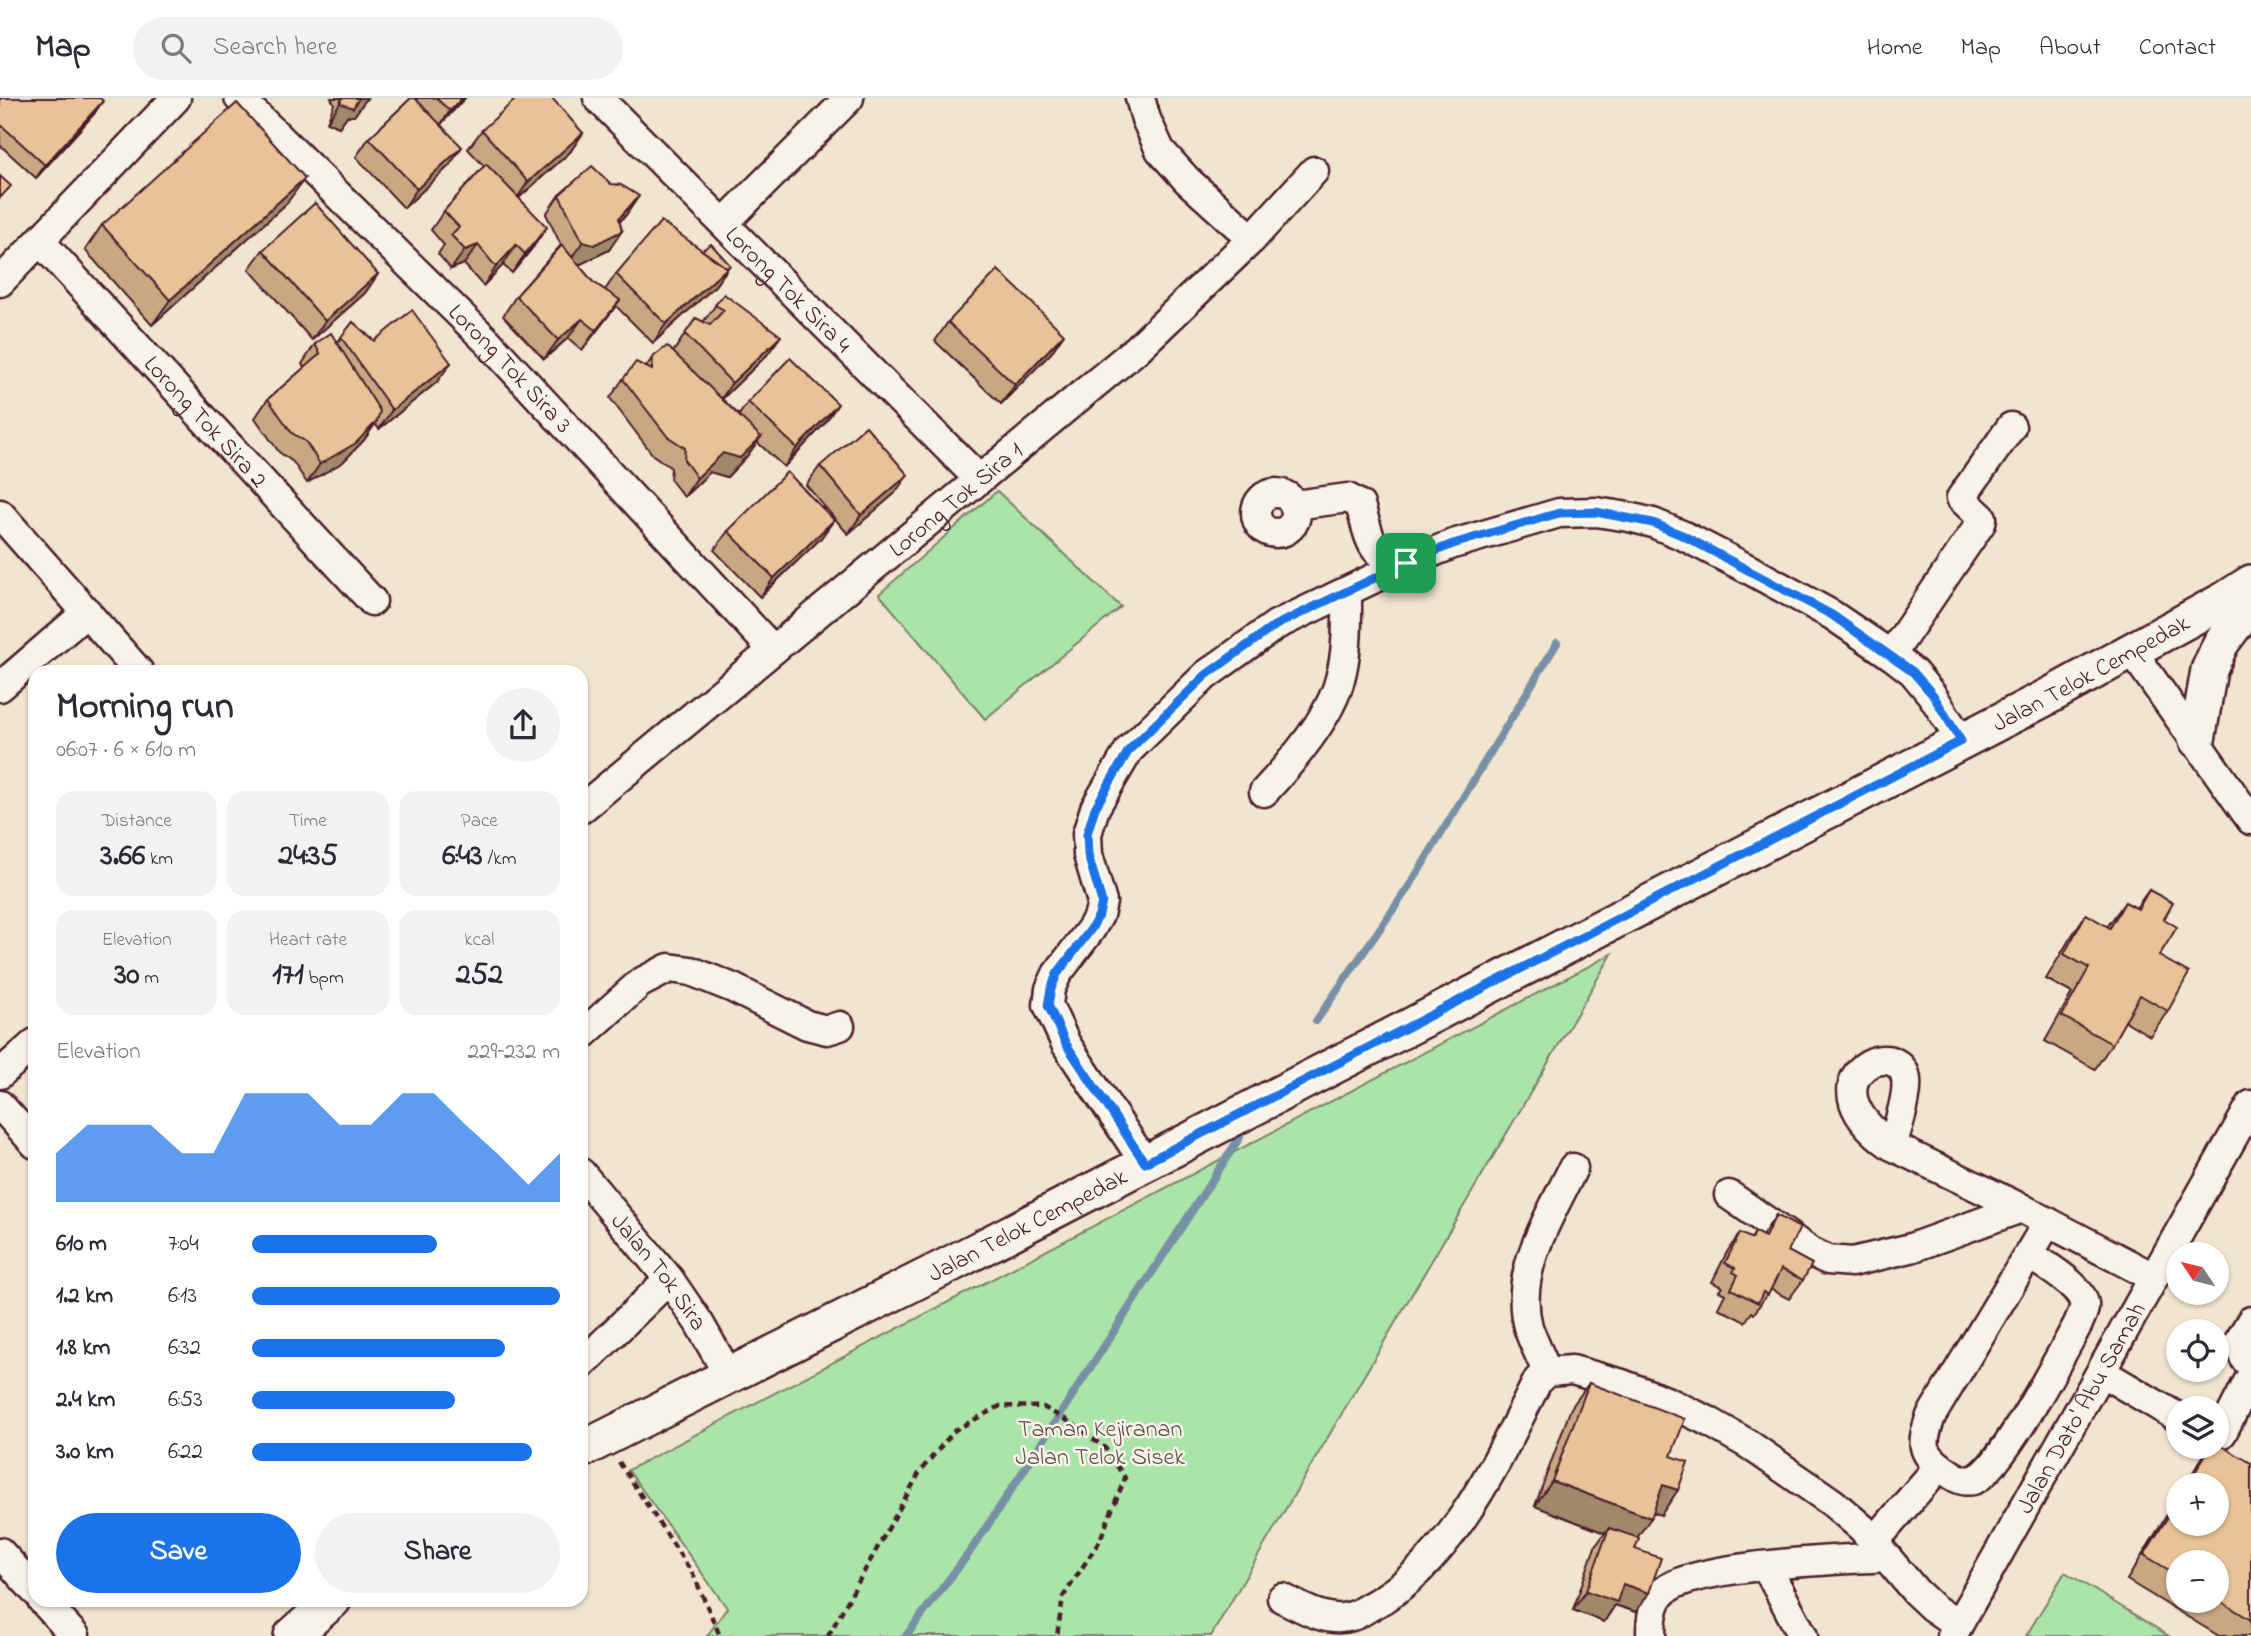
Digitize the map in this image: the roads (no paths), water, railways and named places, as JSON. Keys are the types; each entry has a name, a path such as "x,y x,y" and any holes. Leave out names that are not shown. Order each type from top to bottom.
{"main road":[{"name":"Jalan Telok Cempedak","path":"592,1445 1145,1163 1961,741 2132,651 2251,583"},
{"path":"2197,740 2209,670 2221,643 2251,603"},
{"path":"292,1636 325,1607"}],"street":[{"path":"0,282 176,98"},
{"name":"Lorong Tok Sira 3","path":"239,98 488,342 773,650"},
{"name":"Lorong Tok Sira 4","path":"598,98 979,479"},
{"path":"724,223 849,98"},
{"path":"1140,98 1160,150 1187,180 1252,239"},
{"name":"Lorong Tok Sira 1","path":"588,803 1137,349 1252,239 1314,171"},
{"name":"Lorong Tok Sira 2","path":"40,241 372,601"},
{"path":"1891,654 1981,523 1982,518 1961,498 2011,427"},
{"path":"1294,505 1348,498 1355,501 1360,505 1374,546 1381,556 1390,562 1406,563"},
{"path":"1145,1163 1066,1044 1048,1005 1057,974 1091,929 1099,915 1102,902 1088,855 1087,834 1095,808 1129,750 1206,675 1276,625 1406,563 1453,544 1559,513 1596,512 1629,517 1653,523 1684,536 1752,571 1832,615 1891,654 1913,672 1933,695 1961,741"},
{"path":"0,514 133,665"},
{"path":"1264,792 1290,764 1313,732 1340,682 1347,645 1347,592"},
{"path":"0,687 86,612"},
{"path":"2132,651 2251,820"},
{"path":"588,1030 640,983 669,968 691,971 733,988 807,1025 827,1030 840,1026"},
{"path":"0,1074 28,1049"},
{"path":"0,1105 28,1136"},
{"name":"Jalan Dato' Abu Samah","path":"1955,1631 2153,1277 2247,1122"},
{"path":"1892,1146 2021,1208 2153,1277"},
{"path":"1547,1372 1529,1327 1524,1303 1527,1273 1573,1168"},
{"name":"Jalan Tok Sira","path":"588,1181 669,1279 699,1323 729,1376"},
{"path":"1729,1195 1811,1252 1828,1260 1852,1262 1911,1248 2021,1208"},
{"path":"2029,1254 2075,1287 2083,1298 2084,1308 2078,1324 2021,1422 1988,1469 1977,1479 1961,1480 1928,1457 1924,1444 1931,1416 2048,1222"},
{"path":"588,1358 669,1279"},
{"path":"2251,1321 2238,1343 2245,1359 2251,1362"},
{"path":"1282,1598 1322,1617 1351,1617 1403,1586 1421,1568 1463,1515 1488,1475 1538,1380 1547,1372 1572,1370 1667,1401 1748,1444 1833,1503 1862,1528 1916,1592 1955,1631"},
{"path":"2101,1372 2166,1410"},
{"path":"2229,1419 2251,1377"},
{"path":"1651,1636 1655,1605 1662,1592 1673,1584 1708,1574 1881,1550 1939,1466"},
{"path":"0,1552 28,1583"},
{"path":"1766,1566 1803,1636"},
{"path":"48,1607 75,1636"}],"waterway":[{"path":"1316,1021 1410,885 1557,643"},
{"path":"906,1636 998,1510 1240,1137"}],"park label":[{"name":"Taman Kejiranan Jalan Telok Sisek","path":"1100,1442"}]}
